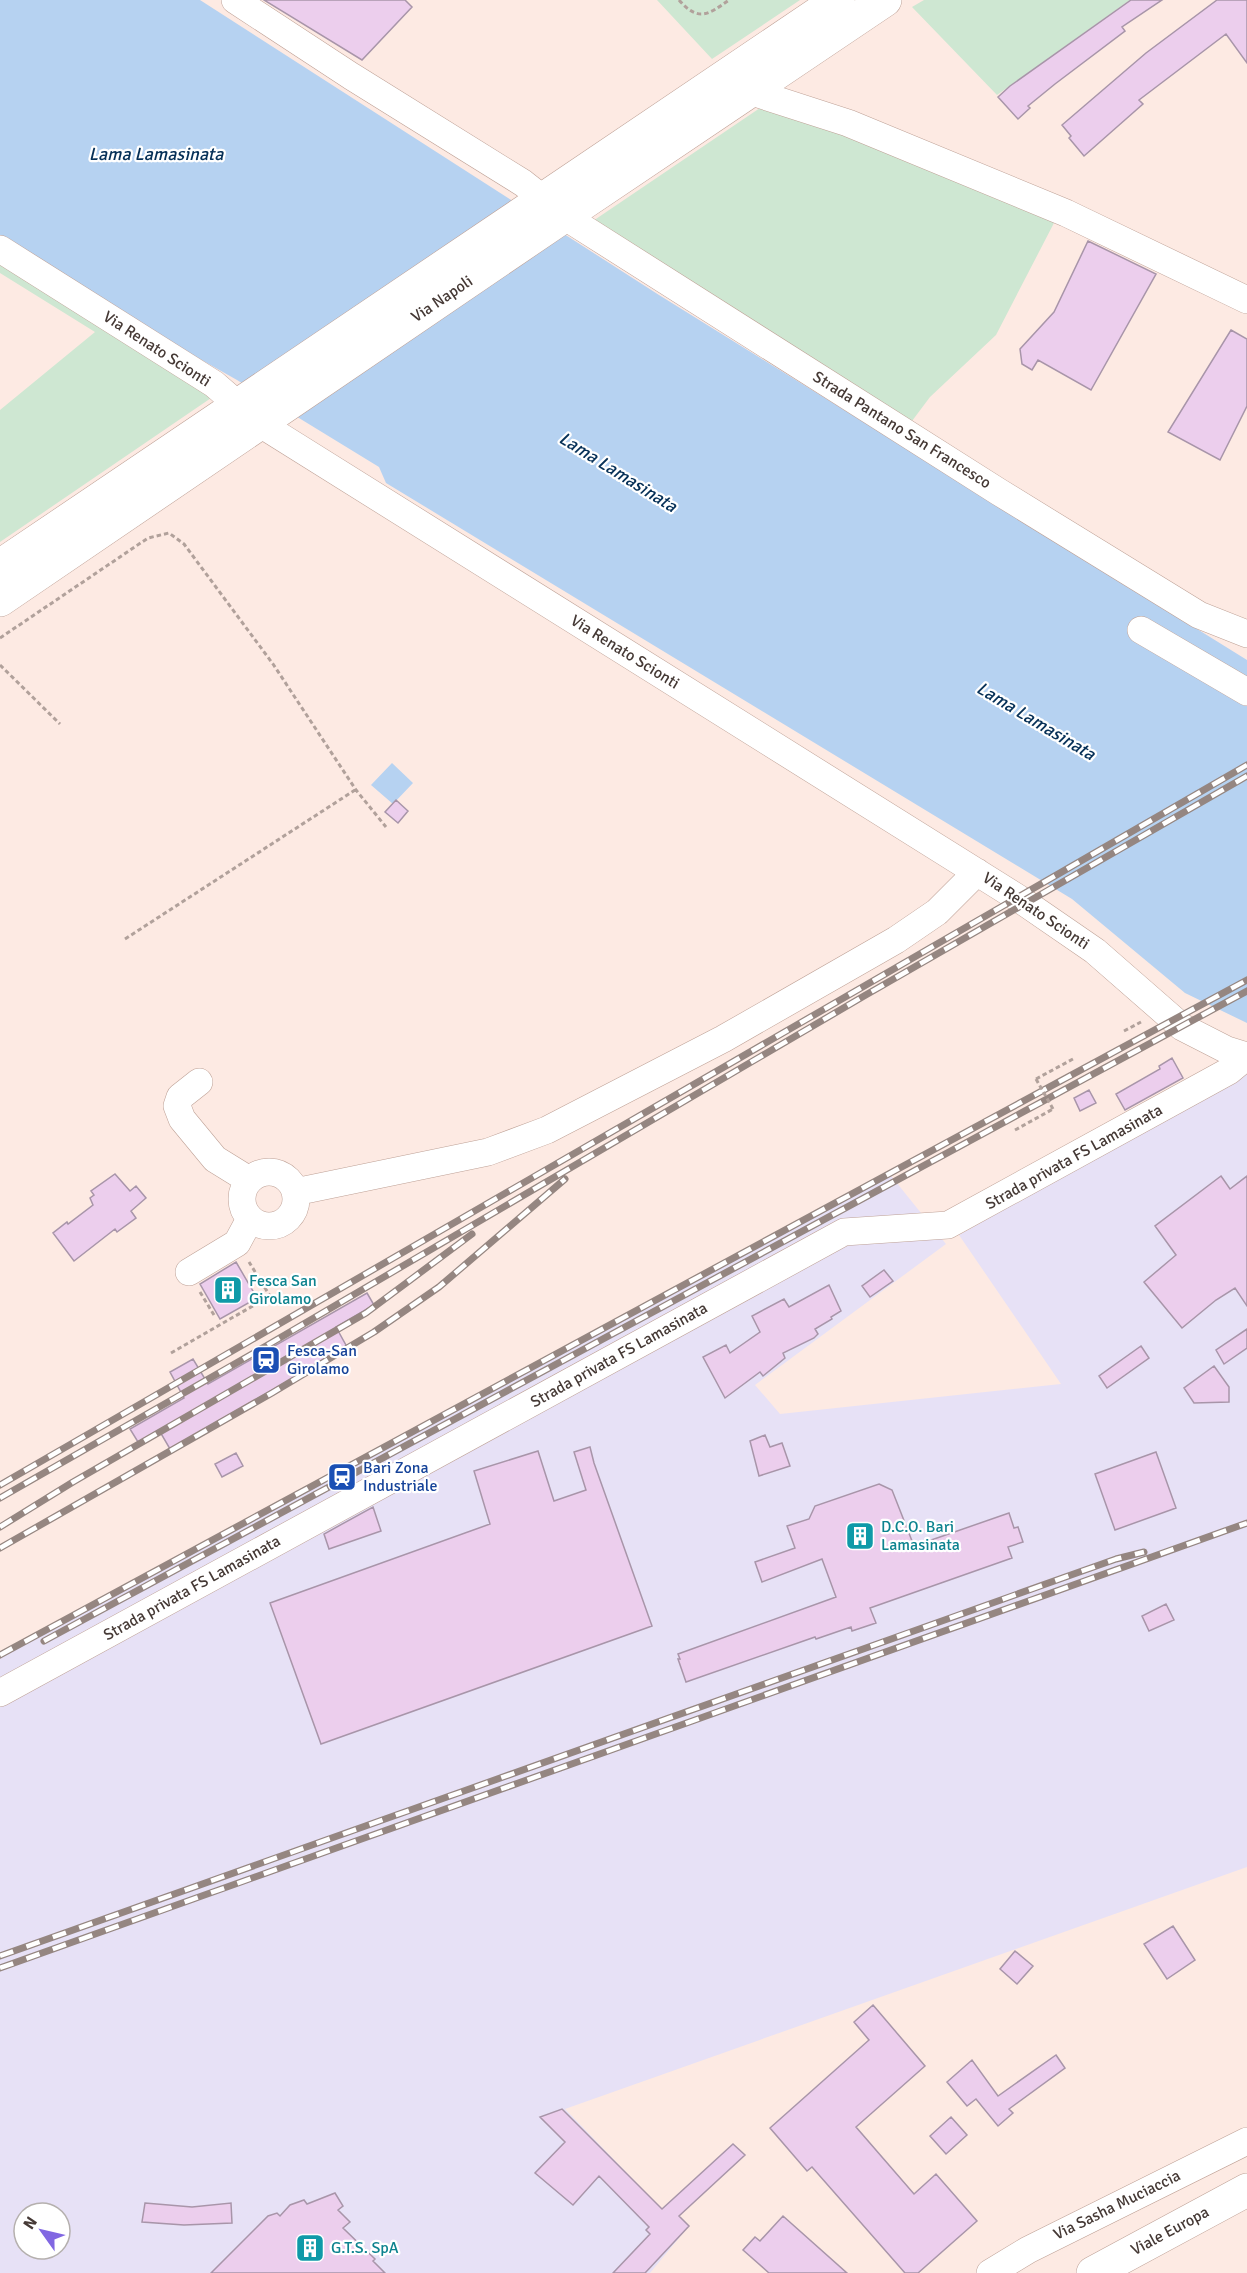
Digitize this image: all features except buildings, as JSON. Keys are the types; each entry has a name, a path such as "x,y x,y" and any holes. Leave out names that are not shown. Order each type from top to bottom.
{"main road":[{"name":"Via Napoli","path":"0,600 254,411 553,207 838,0"},
{"name":"Via Napoli","path":"553,207 749,91 885,0"},
{"name":"Via Napoli","path":"0,566 254,411"},
{"name":"Viale Europa","path":"1093,2273 1247,2190"}],"street":[{"path":"235,0 523,183 553,207"},
{"path":"749,91 848,123 1066,213 1247,300"},
{"name":"Strada Pantano San Francesco","path":"553,207 999,492 1199,615 1247,634"},
{"name":"Via Renato Scionti","path":"0,249 977,872 1095,951 1182,1027 1227,1050 1247,1056"},
{"path":"1142,630 1247,692"},
{"path":"295,1192 488,1152 547,1130 723,1039 896,940 937,912 977,872"},
{"name":"Strada privata FS Lamasinata","path":"0,1693 844,1232 948,1225 1229,1071 1247,1056"},
{"path":"199,1082 180,1097 177,1106 182,1119 215,1159 249,1180"},
{"path":"275,1173 284,1176 295,1192 296,1201 293,1210 282,1223 265,1226 250,1219 242,1204 244,1188 257,1174 275,1173"},
{"path":"194,1281 237,1243 250,1219"},
{"name":"Via Sasha Muciaccia","path":"990,2273 1028,2250 1247,2141"}],"path":[{"path":"680,0 694,14 714,11 729,0"},
{"path":"0,638 148,538 169,533 184,544 273,664 356,790 386,826"},
{"path":"0,665 60,724"},
{"path":"125,939 356,790"},
{"path":"1015,1130 1053,1109 1036,1079 1073,1059"},
{"path":"171,1353 270,1296 249,1262"},
{"path":"194,1281 214,1315"}],"shaded area":[{"path":"1247,1072 1247,1867 565,2109 684,2232 650,2273 0,2273 0,1653 888,1172 946,1244 755,1385 780,1414 1061,1384 959,1235"}],"green space":[{"path":"657,0 800,0 712,59"},
{"path":"924,0 1130,0 997,95 912,7"},
{"path":"766,104 1055,221 996,335 930,397 909,425 587,225"},
{"path":"0,256 214,396 0,542 0,410 95,332 0,273"}],"water":[{"name":"Lama Lamasinata","path":"0,0 200,0 659,295 1247,660 1247,1023 1185,993 1072,899 386,483 379,467 237,380 138,324 0,237"},
{"path":"392,763 413,783 393,804 371,785"}],"railway":[{"path":"0,1485 1247,765"},
{"path":"0,1498 1247,776"},
{"path":"0,1655 1247,980"},
{"path":"44,1641 1247,991"},
{"path":"0,1548 272,1393 374,1332 439,1287 565,1179"},
{"path":"0,1527 73,1482 366,1313 472,1234"},
{"path":"0,1968 1247,1523"},
{"path":"0,1956 1116,1559 1144,1552"}],"place":[{"name":"Fesca San Girolamo","path":"228,1290"},
{"name":"Fesca-San Girolamo","path":"266,1360"},
{"name":"Bari Zona Industriale","path":"342,1477"},
{"name":"D.C.O. Bari Lamasinata","path":"860,1536"},
{"name":"G.T.S. SpA","path":"310,2248"}]}
